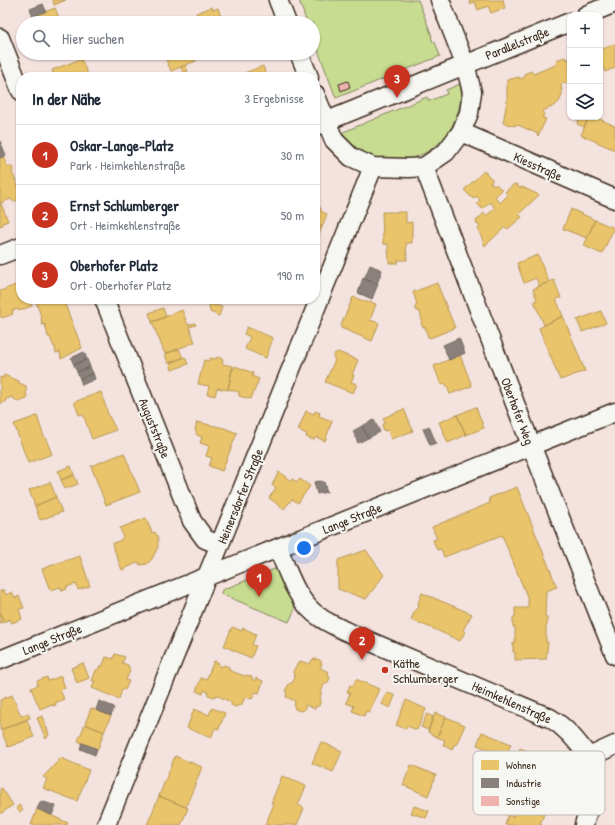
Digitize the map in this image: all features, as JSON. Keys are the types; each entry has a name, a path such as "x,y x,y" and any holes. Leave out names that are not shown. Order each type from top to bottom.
{"street":[{"path":"278,0 285,16"},
{"path":"320,124 351,157 373,167 424,167 446,152 461,132 469,113 472,92 465,64 440,0"},
{"path":"593,12 615,3"},
{"name":"Parallelstraße","path":"320,124 567,23"},
{"path":"0,38 16,78"},
{"path":"302,60 306,72"},
{"name":"Kiesstraße","path":"461,132 615,199"},
{"name":"Heinersdorfer Straße","path":"320,298 373,167"},
{"name":"Oberhofer Weg","path":"424,167 531,445 615,655"},
{"path":"0,255 16,249"},
{"name":"Auguststraße","path":"106,304 192,521 205,539 220,545"},
{"name":"Heinersdorfer Straße","path":"106,825 318,304"},
{"name":"Lange Straße","path":"0,660 615,412"},
{"name":"Heimkehlenstraße","path":"278,548 297,593 320,618 343,630 550,718 559,723 573,736 585,751"},
{"path":"601,751 615,745"},
{"path":"584,825 587,815"}],"green space":[{"path":"299,0 418,0 432,36 431,37 433,42 435,42 440,56 336,98 320,56 320,16 305,16"},
{"path":"460,84 460,105 449,131 440,142 428,151 415,157 401,160 386,160 372,157 353,147 341,133 427,97 429,101 447,94 446,90"},
{"path":"277,568 286,590 295,606 289,622 221,594 222,590"}],"building: Wohnen":[{"path":"53,0 66,0 54,5"},
{"path":"469,0 504,0 505,8 491,13 488,6 478,10 475,2 470,4"},
{"path":"212,7 213,10 218,8 221,16 197,16 196,13"},
{"path":"55,8 58,16 34,16"},
{"path":"615,44 615,68 605,72 603,68 603,49"},
{"path":"565,57 567,60 567,83 561,84 562,95 559,102 542,111 544,115 542,117 546,119 538,136 538,134 516,124 515,126 503,123 507,101 507,80 519,77 520,79 525,77 524,74 531,71 533,74 553,66 557,64 556,60"},
{"path":"81,60 87,72 53,72 52,70"},
{"path":"166,60 196,61 171,71"},
{"path":"185,65 188,71 183,72 181,67"},
{"path":"263,66 265,72 247,72"},
{"path":"579,120 588,120 584,127 577,124"},
{"path":"588,120 602,120 615,126 615,150 581,135"},
{"path":"4,156 7,166 12,167 13,170 12,172 16,181 16,201 14,202 10,199 1,203 0,201 0,158"},
{"path":"484,171 493,180 490,182 494,186 496,184 502,190 495,197 500,203 508,195 505,192 514,184 518,185 517,186 520,188 522,187 539,195 519,214 522,217 508,229 505,227 485,246 478,229 480,227 478,224 477,225 476,221 484,213 486,216 495,208 490,202 482,209 477,203 480,200 476,196 473,199 464,190"},
{"path":"0,201 8,221 0,226"},
{"path":"320,207 322,212 327,214 322,227 320,226"},
{"path":"571,209 595,220 587,238 563,229"},
{"path":"382,212 406,212 406,223 412,222 412,243 406,243 407,260 398,260 398,263 389,263 388,244 383,244"},
{"path":"595,220 614,228 602,254 584,246"},
{"path":"538,255 549,282 539,286 536,278 524,283 517,263"},
{"path":"554,280 561,298 556,299 563,316 544,325 534,301 537,300 533,289"},
{"path":"437,283 455,328 430,338 428,337 426,328 422,326 420,312 416,310 415,307 417,304 413,292"},
{"path":"16,285 16,304 31,304 32,306 19,311 18,309 12,311 13,314 2,318 0,316 0,291"},
{"path":"353,297 376,304 370,320 379,323 372,341 341,328"},
{"path":"37,304 65,304 82,348 61,359 60,352 56,353 50,337 48,337 45,324 42,325 41,316"},
{"path":"209,304 222,307 219,316 210,312"},
{"path":"163,308 166,317 152,322 149,313"},
{"path":"182,310 188,325 195,323 196,325 189,327 195,342 165,354 152,322"},
{"path":"601,311 606,323 582,332 577,320"},
{"path":"563,316 585,371 560,380 539,328"},
{"path":"247,327 273,338 266,358 245,349 250,337 244,334"},
{"path":"179,349 183,358 168,363 165,354"},
{"path":"338,352 358,360 352,375 354,375 351,382 357,384 353,393 325,382 335,360 333,357 334,354"},
{"path":"460,355 472,386 450,394 446,384 441,385 434,366"},
{"path":"185,357 188,364 172,370 170,363"},
{"path":"217,357 223,359 222,364 233,366 228,390 217,388 215,396 207,394 209,386 198,384 204,360 209,361 210,358 216,359"},
{"path":"235,366 253,373 252,376 259,379 251,399 239,396 239,392 228,389 232,368 234,369"},
{"path":"4,375 19,381 19,383 26,386 27,399 18,402 12,397 6,399 5,402 0,404 0,377 3,378"},
{"path":"101,392 108,414 116,430 92,439 83,414 79,415 74,402"},
{"path":"476,407 484,428 466,435 457,415"},
{"path":"404,409 413,431 391,439 388,430 384,431 382,425 385,423 383,418"},
{"path":"306,411 314,414 315,411 320,413 319,416 332,421 325,441 316,437 314,440 306,437 307,434 298,430"},
{"path":"457,415 466,435 448,443 439,422"},
{"path":"37,416 52,454 28,463 14,424"},
{"path":"197,422 224,428 237,433 222,471 209,466 212,458 206,456 209,446 200,443 202,437 197,435 195,429"},
{"path":"124,453 140,492 106,505 91,466"},
{"path":"71,466 74,475 61,480 58,471"},
{"path":"279,472 291,481 292,479 297,482 300,479 310,486 298,503 292,499 284,509 269,498 276,488 272,485"},
{"path":"74,475 78,484 65,489 61,480"},
{"path":"50,482 56,497 35,506 29,490"},
{"path":"517,487 557,587 546,591 545,617 547,617 546,642 548,642 546,659 515,660 515,652 513,652 513,643 515,643 515,627 513,627 513,617 515,617 515,608 528,608 528,599 502,535 444,557 441,549 437,550 433,540 437,539 432,527 490,503 489,498"},
{"path":"56,497 62,512 40,520 35,506"},
{"path":"146,518 152,533 155,532 158,537 158,547 152,559 147,564 140,565 139,562 122,570 112,544 121,540 123,536 120,528"},
{"path":"366,550 384,575 366,599 338,589 338,560"},
{"path":"80,556 90,586 78,590 76,584 66,587 67,589 62,591 61,587 50,590 42,569"},
{"path":"4,590 6,595 12,592 15,598 19,596 24,608 19,609 22,619 12,623 10,619 4,622 0,612 0,591"},
{"path":"422,593 472,614 463,630 465,632 460,641 411,620 415,610 417,610 419,606 418,603"},
{"path":"0,612 4,622 0,623"},
{"path":"232,627 242,631 243,628 256,634 252,645 256,646 251,658 224,646"},
{"path":"115,654 125,657 122,663 128,665 130,671 126,680 129,681 125,690 122,689 119,699 92,688 95,681 92,681 96,670 98,670 100,665 102,667 106,657 113,659"},
{"path":"312,660 320,660 322,664 320,668 329,672 328,675 330,678 327,684 324,684 319,706 316,706 315,709 306,705 304,710 300,711 295,709 295,701 286,697 287,693 285,691 289,684 293,682 295,677 293,672 297,664 299,664 300,661 310,664"},
{"path":"214,661 219,663 218,665 222,667 224,665 229,667 229,670 236,673 252,677 255,681 256,678 263,681 259,693 255,692 252,699 245,697 241,706 239,705 236,707 231,705 231,702 216,695 214,697 208,695 208,692 204,690 203,694 196,691 201,678 206,680"},
{"path":"83,663 89,678 77,683 71,668"},
{"path":"61,676 65,688 60,690 64,699 55,703 56,705 52,706 52,704 40,709 31,688 38,685 37,681 47,677 48,681"},
{"path":"356,679 379,689 369,712 366,711 364,716 352,711 354,706 346,703 350,693 347,692 350,685 353,686"},
{"path":"387,692 395,696 390,708 382,704"},
{"path":"12,695 21,716 28,713 30,718 0,730 0,700"},
{"path":"406,700 426,709 417,730 407,726 406,729 396,725"},
{"path":"91,708 111,716 104,732 85,724"},
{"path":"212,708 225,713 219,729 215,728 211,738 187,728 194,709 209,715"},
{"path":"435,713 446,717 437,737 428,732"},
{"path":"427,714 433,717 428,730 421,727"},
{"path":"42,716 49,734 46,739 37,718"},
{"path":"446,717 465,725 456,745 454,744 452,750 443,745 445,740 437,737"},
{"path":"27,720 34,737 8,747 1,730"},
{"path":"85,724 104,732 98,749 78,741"},
{"path":"482,732 511,744 508,751 492,751 477,745"},
{"path":"321,742 342,751 333,772 312,763"},
{"path":"520,748 528,751 519,751"},
{"path":"175,756 202,767 186,807 159,796"},
{"path":"61,758 89,770 77,801 43,788 47,779 43,777"},
{"path":"411,765 436,775 428,796 403,785"},
{"path":"282,776 306,786 298,805 304,808 297,825 265,825 274,804 271,803"},
{"path":"2,788 13,805 0,814 0,789"},
{"path":"159,796 188,808 181,825 147,825"},
{"path":"19,805 23,809 20,812 16,808"},
{"path":"414,806 429,811 426,818 411,813"},
{"path":"37,809 68,823 67,825 31,825"},
{"path":"508,815 513,817 514,815 544,815 540,824 542,825 505,825"}],"building: Industrie":[{"path":"43,4 46,11 33,16 30,9"},
{"path":"0,141 6,155 0,158"},
{"path":"370,265 382,270 377,284 364,279"},
{"path":"363,278 378,284 372,299 358,293"},
{"path":"459,338 465,353 449,360 443,345"},
{"path":"84,352 87,359 74,365 71,358"},
{"path":"87,359 90,367 77,372 74,365"},
{"path":"90,367 93,373 80,379 77,372"},
{"path":"93,373 95,379 82,385 80,379"},
{"path":"374,420 380,432 368,438 362,426"},
{"path":"362,426 368,438 358,443 353,431"},
{"path":"429,426 436,443 430,445 423,429"},
{"path":"314,482 324,482 327,492 317,494"},
{"path":"99,701 114,707 111,716 96,710"},
{"path":"82,743 97,749 95,755 80,749"},
{"path":"41,801 56,806 52,815 37,809"}],"building: Sonstige":[{"path":"348,81 350,87 341,91 339,84"}],"place":[{"name":"Oberhofer Platz","path":"397,98"},
{"name":"Oskar-Lange-Platz","path":"259,597"},
{"name":"Ernst Schlumberger","path":"362,660"},
{"name":"Käthe Schlumberger","path":"385,670"}]}
